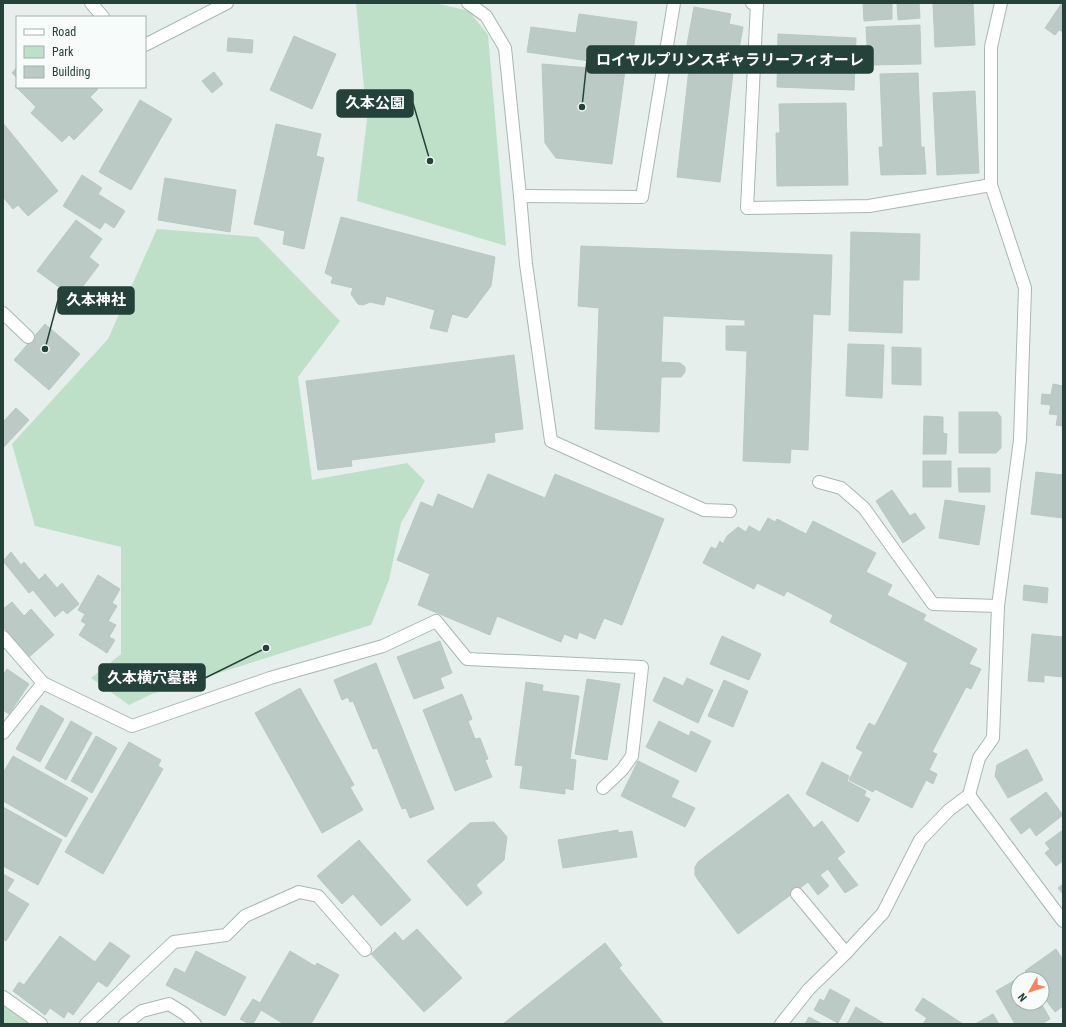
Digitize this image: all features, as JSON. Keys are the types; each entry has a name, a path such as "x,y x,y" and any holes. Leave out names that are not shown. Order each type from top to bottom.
{"street":[{"path":"91,3 102,16"},
{"path":"146,44 227,3"},
{"path":"468,3 486,16 505,48 526,264 551,441 704,510 730,511"},
{"path":"520,196 642,198 674,3"},
{"path":"752,3 757,4 747,208 869,206 991,185"},
{"path":"781,1024 808,989 846,953 883,913 920,840 949,810 969,795 978,758 993,738 998,606 1020,440 1025,288 991,185 991,47 1002,3"},
{"path":"3,313 28,337"},
{"path":"819,482 841,488 864,508 933,604 998,606"},
{"path":"3,637 43,683 132,726 270,678 383,646 436,621 467,659 642,667 632,756 622,770 603,788"},
{"path":"3,733 43,683"},
{"path":"969,795 1063,921"},
{"path":"86,1024 174,942 226,935 245,916 299,892 318,896 365,950"},
{"path":"797,894 846,953"},
{"path":"3,997 41,1024"},
{"path":"125,1024 142,1011 169,1004 185,1014 195,1024"}],"green space":[{"path":"356,3 435,3 469,11 488,35 506,246 357,201 367,120"},
{"path":"157,229 258,237 340,321 298,377 312,480 407,463 425,481 401,523 389,580 371,625 152,694 129,705 91,678 121,654 121,547 35,526 12,444 108,339"},
{"path":"3,1003 29,1024 3,1024"}],"building":[{"path":"863,3 892,3 892,19 864,21"},
{"path":"897,3 919,3 920,18 898,20"},
{"path":"933,3 973,3 975,45 935,47"},
{"path":"1062,3 1063,32 1059,30 1055,35 1045,28"},
{"path":"694,7 731,14 729,24 743,27 737,60 686,50"},
{"path":"579,14 637,22 631,67 527,52 531,27 576,33"},
{"path":"920,25 921,64 868,65 866,27"},
{"path":"778,34 856,38 854,90 777,87"},
{"path":"294,36 336,54 312,109 270,90"},
{"path":"228,38 253,40 252,53 227,51"},
{"path":"690,60 734,65 720,182 677,177"},
{"path":"542,64 625,71 612,164 556,158 545,143"},
{"path":"16,68 16,77 12,73"},
{"path":"214,72 223,84 212,93 202,81"},
{"path":"918,73 921,147 924,147 926,174 881,175 879,147 883,147 880,74"},
{"path":"17,88 96,88 98,89 90,97 103,110 74,140 69,135 62,142 31,113 36,107"},
{"path":"975,91 979,173 937,175 933,93"},
{"path":"140,100 172,119 131,190 99,172"},
{"path":"846,103 848,185 777,186 776,133 780,133 779,104"},
{"path":"3,123 58,191 28,216 18,205 13,209 3,197"},
{"path":"276,124 321,134 316,156 324,158 304,249 283,244 285,231 254,224"},
{"path":"82,175 102,188 98,194 125,211 114,228 105,222 100,229 63,206"},
{"path":"165,178 236,190 230,232 158,220"},
{"path":"341,217 495,257 491,286 467,318 452,314 447,332 430,328 435,310 386,296 384,305 370,302 363,305 358,304 351,294 353,288 331,283 333,277 325,273"},
{"path":"76,220 102,239 89,257 99,265 74,298 37,271"},
{"path":"851,232 920,234 919,280 903,280 902,333 849,331"},
{"path":"581,246 832,255 830,315 813,314 808,450 791,449 790,463 743,461 747,351 726,350 726,326 745,326 745,320 663,316 661,362 680,363 685,367 685,372 681,377 661,378 659,432 595,429 599,308 578,306"},
{"path":"45,324 80,354 49,390 14,360"},
{"path":"848,344 884,345 882,398 846,396"},
{"path":"892,347 921,348 921,385 892,384"},
{"path":"514,355 523,429 494,433 495,442 351,460 352,466 318,470 306,381"},
{"path":"1053,384 1063,386 1063,426 1056,425 1058,415 1049,414 1051,405 1041,404 1042,394 1051,395"},
{"path":"16,408 29,420 3,448 3,422"},
{"path":"959,412 997,412 1001,417 1001,448 996,453 959,453"},
{"path":"924,416 943,417 943,433 947,434 946,454 923,454"},
{"path":"923,461 951,461 951,487 923,487"},
{"path":"958,468 990,468 990,492 959,492"},
{"path":"1036,472 1063,475 1063,518 1031,514"},
{"path":"488,474 545,498 555,474 664,519 622,625 604,618 595,639 579,632 577,639 564,634 561,642 497,616 490,635 418,605 430,574 397,560 421,502 433,507 438,494 473,509"},
{"path":"892,490 910,516 915,513 925,528 903,543 876,501"},
{"path":"945,500 985,506 979,545 939,538"},
{"path":"768,518 775,522 777,519 806,534 813,521 876,553 866,572 892,585 887,595 926,615 923,620 977,649 969,664 981,669 971,689 966,687 932,752 937,754 929,770 937,774 933,784 926,780 912,808 875,789 873,792 849,780 863,752 856,748 869,723 875,726 908,663 830,622 833,615 787,591 784,596 757,583 754,589 703,563 711,547 716,549 720,541 723,544 727,536 738,527 746,532 749,526 760,532"},
{"path":"11,552 21,565 24,562 39,580 45,574 57,588 62,583 79,604 67,614 63,610 55,617 33,590 29,593 3,561"},
{"path":"98,575 120,589 112,603 117,606 108,621 116,625 109,637 115,640 107,653 79,635 86,624 81,621 85,614 78,610"},
{"path":"1024,585 1048,588 1047,603 1023,600"},
{"path":"12,602 24,616 31,609 54,635 29,657 3,627 3,609"},
{"path":"1032,634 1063,637 1063,677 1044,675 1044,682 1028,681"},
{"path":"722,636 761,654 749,680 710,664"},
{"path":"440,641 452,673 440,678 444,688 414,699 397,657"},
{"path":"376,663 434,809 410,818 406,808 402,809 377,748 373,749 353,701 350,702 348,697 342,700 334,680"},
{"path":"7,669 29,684 9,714 3,710 3,675"},
{"path":"664,677 683,686 687,678 713,690 698,723 653,701"},
{"path":"587,679 620,684 607,760 575,754"},
{"path":"724,680 748,691 733,727 708,716"},
{"path":"526,682 543,685 542,691 579,696 570,759 576,760 573,790 565,788 565,794 520,788 523,766 515,765"},
{"path":"300,688 354,785 350,787 363,810 322,833 255,713"},
{"path":"462,694 472,719 468,721 475,739 480,738 488,759 485,760 492,777 455,791 423,710"},
{"path":"41,705 64,719 40,762 16,749"},
{"path":"71,721 92,733 66,780 45,768"},
{"path":"659,721 689,736 691,731 711,741 696,772 646,747"},
{"path":"96,736 117,748 92,793 71,781"},
{"path":"129,742 161,760 158,766 163,769 103,874 65,852"},
{"path":"1027,749 1043,780 1008,798 995,776 997,765"},
{"path":"13,756 88,798 66,837 3,801 3,773"},
{"path":"638,761 679,781 671,797 695,808 685,827 621,796"},
{"path":"822,762 849,776 847,781 866,791 864,796 870,799 858,822 806,794"},
{"path":"1046,792 1063,815 1036,836 1030,827 1021,834 1010,819"},
{"path":"788,794 814,828 822,821 845,852 837,858 858,885 845,893 828,869 820,875 829,886 818,895 808,882 738,934 698,880 695,875 695,867 698,862 708,854"},
{"path":"3,807 62,840 38,885 3,866"},
{"path":"494,822 507,837 504,860 476,885 482,893 467,906 427,861 470,823"},
{"path":"618,830 618,833 632,831 637,857 563,868 558,840"},
{"path":"1063,830 1063,861 1056,866 1045,853 1050,849 1045,843"},
{"path":"359,840 411,900 381,926 353,894 342,904 317,876"},
{"path":"3,874 14,880 7,891 29,904 6,941 3,939"},
{"path":"1063,884 1063,894 1058,888"},
{"path":"417,929 462,978 424,1012 371,954 395,932 403,941"},
{"path":"60,936 95,962 110,942 130,956 107,987 98,981 73,1015 68,1011 64,1018 50,1008 45,1015 13,991 19,982 24,985"},
{"path":"605,943 622,965 619,968 664,1024 503,1024"},
{"path":"1056,949 1063,960 1063,1006 1055,1012 1050,1005 1050,971 1025,971"},
{"path":"196,951 246,977 225,1016 166,985 175,968 185,973"},
{"path":"290,951 315,966 317,963 339,975 311,1024 284,1024 261,1010 253,1024 249,1024 240,1019 253,999 260,1003"},
{"path":"1010,983 1010,1011 1046,1011 1050,1019 1042,1024 1015,1024 996,991"},
{"path":"830,989 850,1000 838,1023 814,1010 820,999 824,1001"},
{"path":"923,998 963,1024 923,1024 927,1018 915,1010"},
{"path":"856,1007 885,1024 847,1024"},
{"path":"993,1014 999,1024 975,1024"},
{"path":"809,1017 822,1024 805,1024"}],"place":[{"name":"ロイヤルプリンスギャラリーフィオーレ","path":"582,107"},
{"name":"久本公園","path":"430,161"},
{"name":"久本神社","path":"45,349"},
{"name":"久本横穴墓群","path":"266,648"}]}
